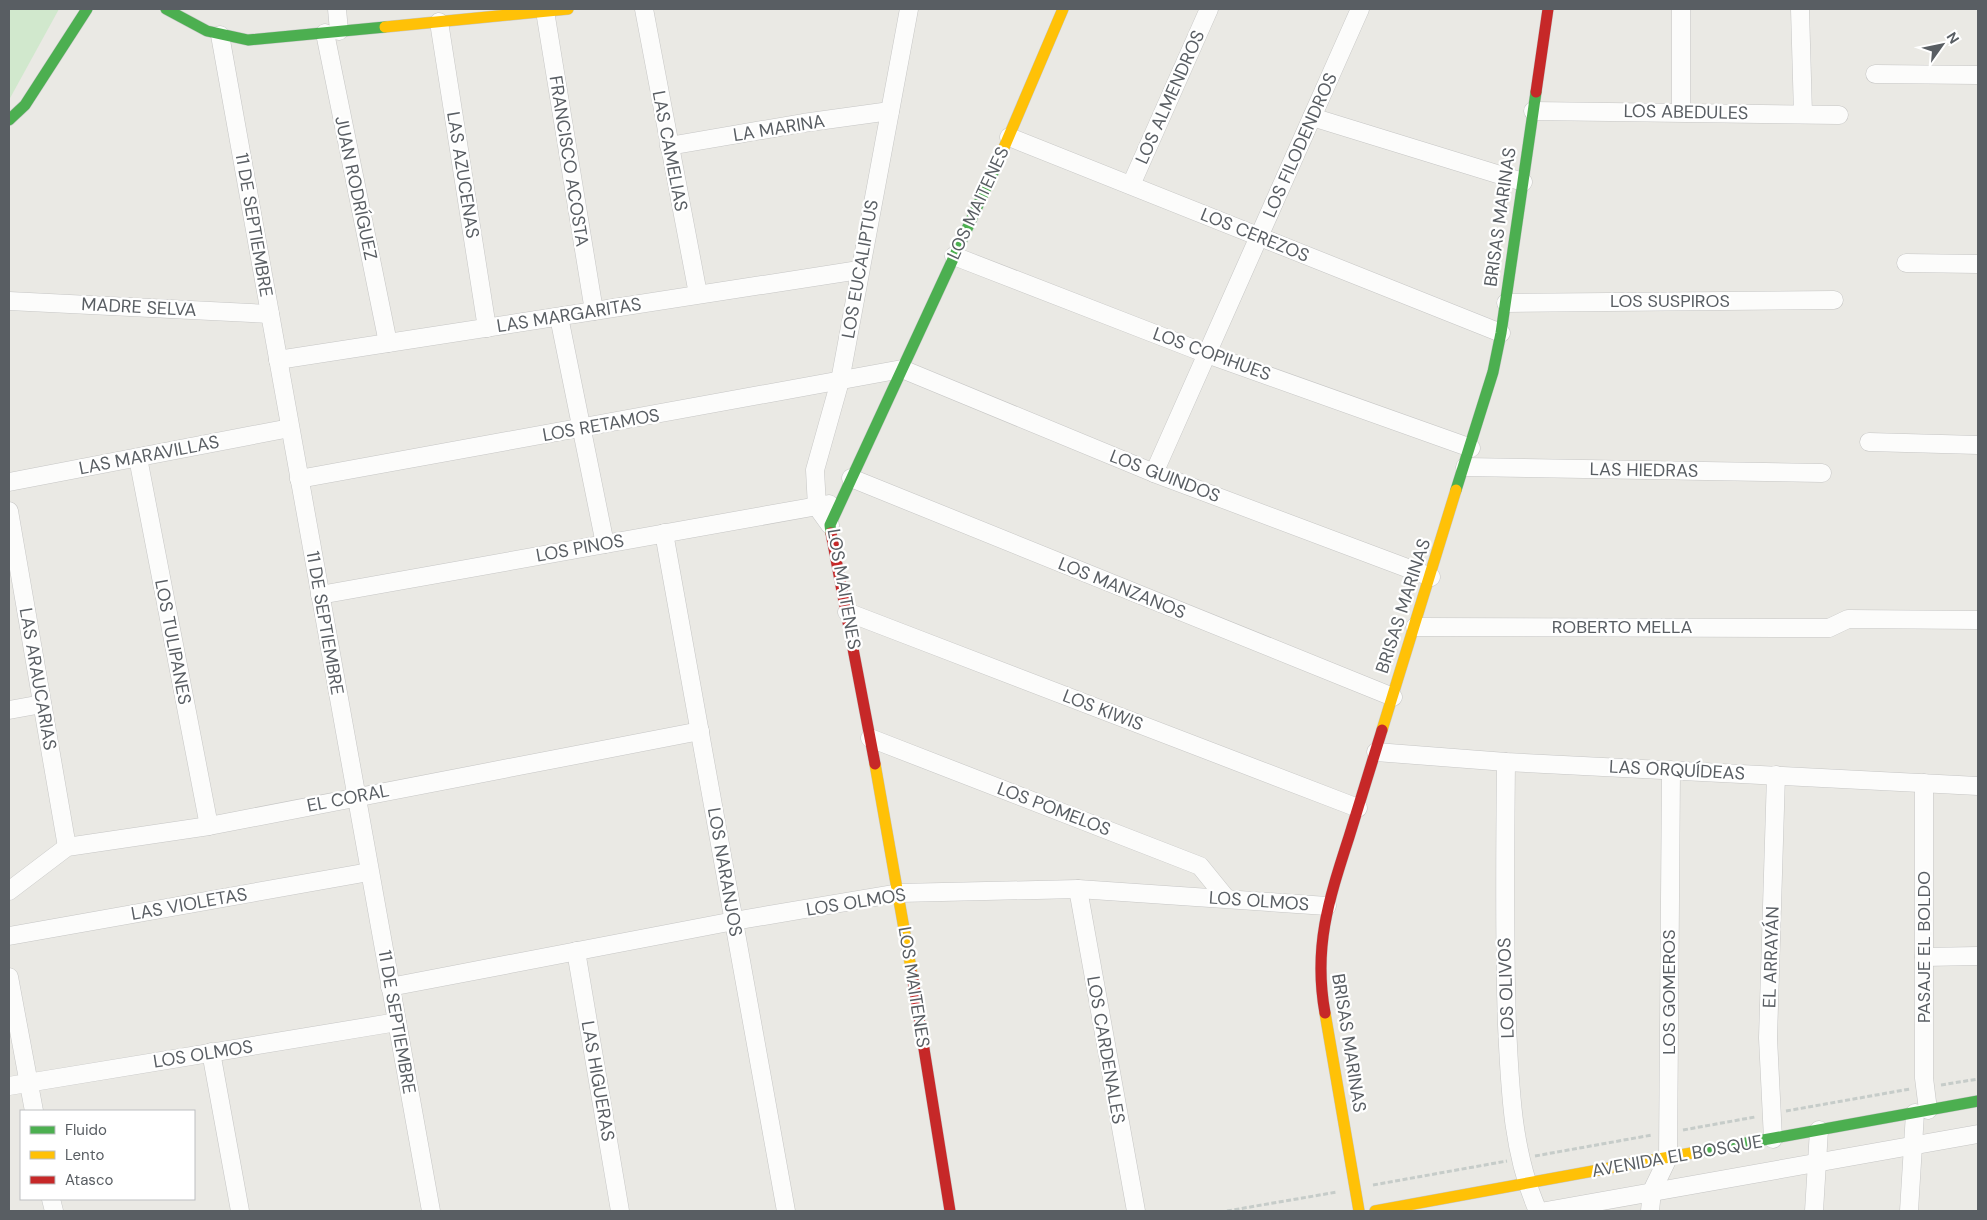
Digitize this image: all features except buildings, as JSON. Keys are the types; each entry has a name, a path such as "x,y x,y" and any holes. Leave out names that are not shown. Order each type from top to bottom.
{"street":[{"path":"9,120 25,104 87,9"},
{"path":"166,9 191,14 220,35 241,40 262,40 332,32 417,16 439,22 568,9"},
{"name":"JUAN RODRÍGUEZ","path":"337,9 332,32 388,343"},
{"name":"LAS CAMELIAS","path":"644,9 698,294"},
{"name":"LOS EUCALIPTUS","path":"817,507 815,470 840,381 859,270 909,9"},
{"name":"LOS MAITENES","path":"950,1211 899,893 830,525 1008,137 1063,9"},
{"name":"LOS ALMENDROS","path":"1132,186 1210,9"},
{"name":"LOS FILODENDROS","path":"1154,473 1360,9"},
{"name":"BRISAS MARINAS","path":"1359,1211 1321,992 1320,948 1327,906 1486,401 1506,303 1548,9"},
{"path":"1681,9 1681,112"},
{"path":"1800,9 1803,114"},
{"name":"FRANCISCO ACOSTA","path":"545,11 594,311"},
{"name":"LAS AZUCENAS","path":"439,22 487,328"},
{"name":"11 DE SEPTIEMBRE","path":"220,35 431,1211"},
{"path":"1875,74 1978,75"},
{"name":"LA MARINA","path":"669,146 803,123 890,111"},
{"name":"LOS ABEDULES","path":"1534,111 1839,114"},
{"path":"1312,117 1523,182"},
{"name":"LOS CEREZOS","path":"1008,137 1501,333"},
{"name":"LOS COPIHUES","path":"954,256 1207,354 1471,448"},
{"path":"1906,263 1978,264"},
{"name":"LAS MARGARITAS","path":"278,360 859,270"},
{"name":"LOS SUSPIROS","path":"1506,303 1834,300"},
{"name":"MADRE SELVA","path":"9,301 270,314"},
{"path":"559,316 605,544"},
{"name":"LOS RETAMOS","path":"299,479 582,429 902,369"},
{"name":"LOS GUINDOS","path":"902,369 1154,473 1431,577"},
{"name":"LAS MARAVILLAS","path":"9,482 290,428"},
{"path":"1869,442 1978,445"},
{"name":"LOS TULIPANES","path":"138,458 209,826"},
{"name":"LAS HIEDRAS","path":"1465,467 1822,473"},
{"name":"LOS MANZANOS","path":"851,478 1393,697"},
{"name":"LOS PINOS","path":"320,595 817,507 841,501"},
{"path":"817,507 830,525"},
{"name":"LAS ARAUCARIAS","path":"9,511 67,847"},
{"name":"LOS NARANJOS","path":"664,533 786,1211"},
{"name":"LOS KIWIS","path":"847,612 1358,808"},
{"name":"ROBERTO MELLA","path":"1415,627 1829,628 1848,619 1978,620"},
{"path":"9,710 42,704"},
{"name":"EL CORAL","path":"9,891 67,847 209,826 356,796 700,731"},
{"name":"LOS POMELOS","path":"870,738 1200,866 1226,898"},
{"name":"LAS ORQUÍDEAS","path":"1376,752 1506,762 1978,786"},
{"name":"LOS OLIVOS","path":"1506,762 1504,952 1511,1102 1525,1184 1538,1211"},
{"name":"LOS GOMEROS","path":"1650,1211 1652,1191 1668,1158 1671,770"},
{"name":"EL ARRAYÁN","path":"1773,1139 1768,1038 1776,775"},
{"name":"PASAJE EL BOLDO","path":"1909,1211 1913,1145 1921,1112 1924,1078 1924,783"},
{"name":"LAS VIOLETAS","path":"9,936 369,872"},
{"name":"LOS OLMOS","path":"390,986 734,921 899,893 1078,889 1327,906"},
{"name":"LOS CARDENALES","path":"1078,889 1136,1211"},
{"name":"LAS HIGUERAS","path":"576,952 620,1211"},
{"path":"1924,957 1978,956"},
{"path":"9,978 34,1110"},
{"name":"LOS OLMOS","path":"9,1086 397,1022"},
{"path":"211,1052 240,1211"},
{"name":"AVENIDA EL BOSQUE","path":"1375,1211 1429,1206 1525,1184 1978,1101"},
{"path":"1814,1211 1818,1130"},
{"name":"AVENIDA EL BOSQUE","path":"1546,1211 1978,1134"}],"path":[{"path":"1932,1086 1978,1079"},
{"path":"1227,1211 1914,1089"}],"green space":[{"path":"9,9 59,9 9,100"}],"traffic: fast":[{"path":"9,120 25,105 87,9"},
{"path":"166,9 207,31 248,40 385,27"},
{"path":"1456,490 1493,372 1501,333 1536,92"},
{"path":"831,533 830,525 997,164"},
{"path":"1697,1152 1978,1101"}],"traffic: slow":[{"path":"385,27 568,9"},
{"path":"997,164 1063,9"},
{"path":"1382,730 1456,490"},
{"path":"875,764 912,974"},
{"path":"1325,1013 1359,1211"},
{"path":"1375,1211 1697,1152"}],"traffic: jam":[{"path":"1536,92 1548,9"},
{"path":"831,533 875,764"},
{"path":"1325,1013 1321,966 1322,945 1329,903 1382,730"},
{"path":"912,974 950,1211"}]}
